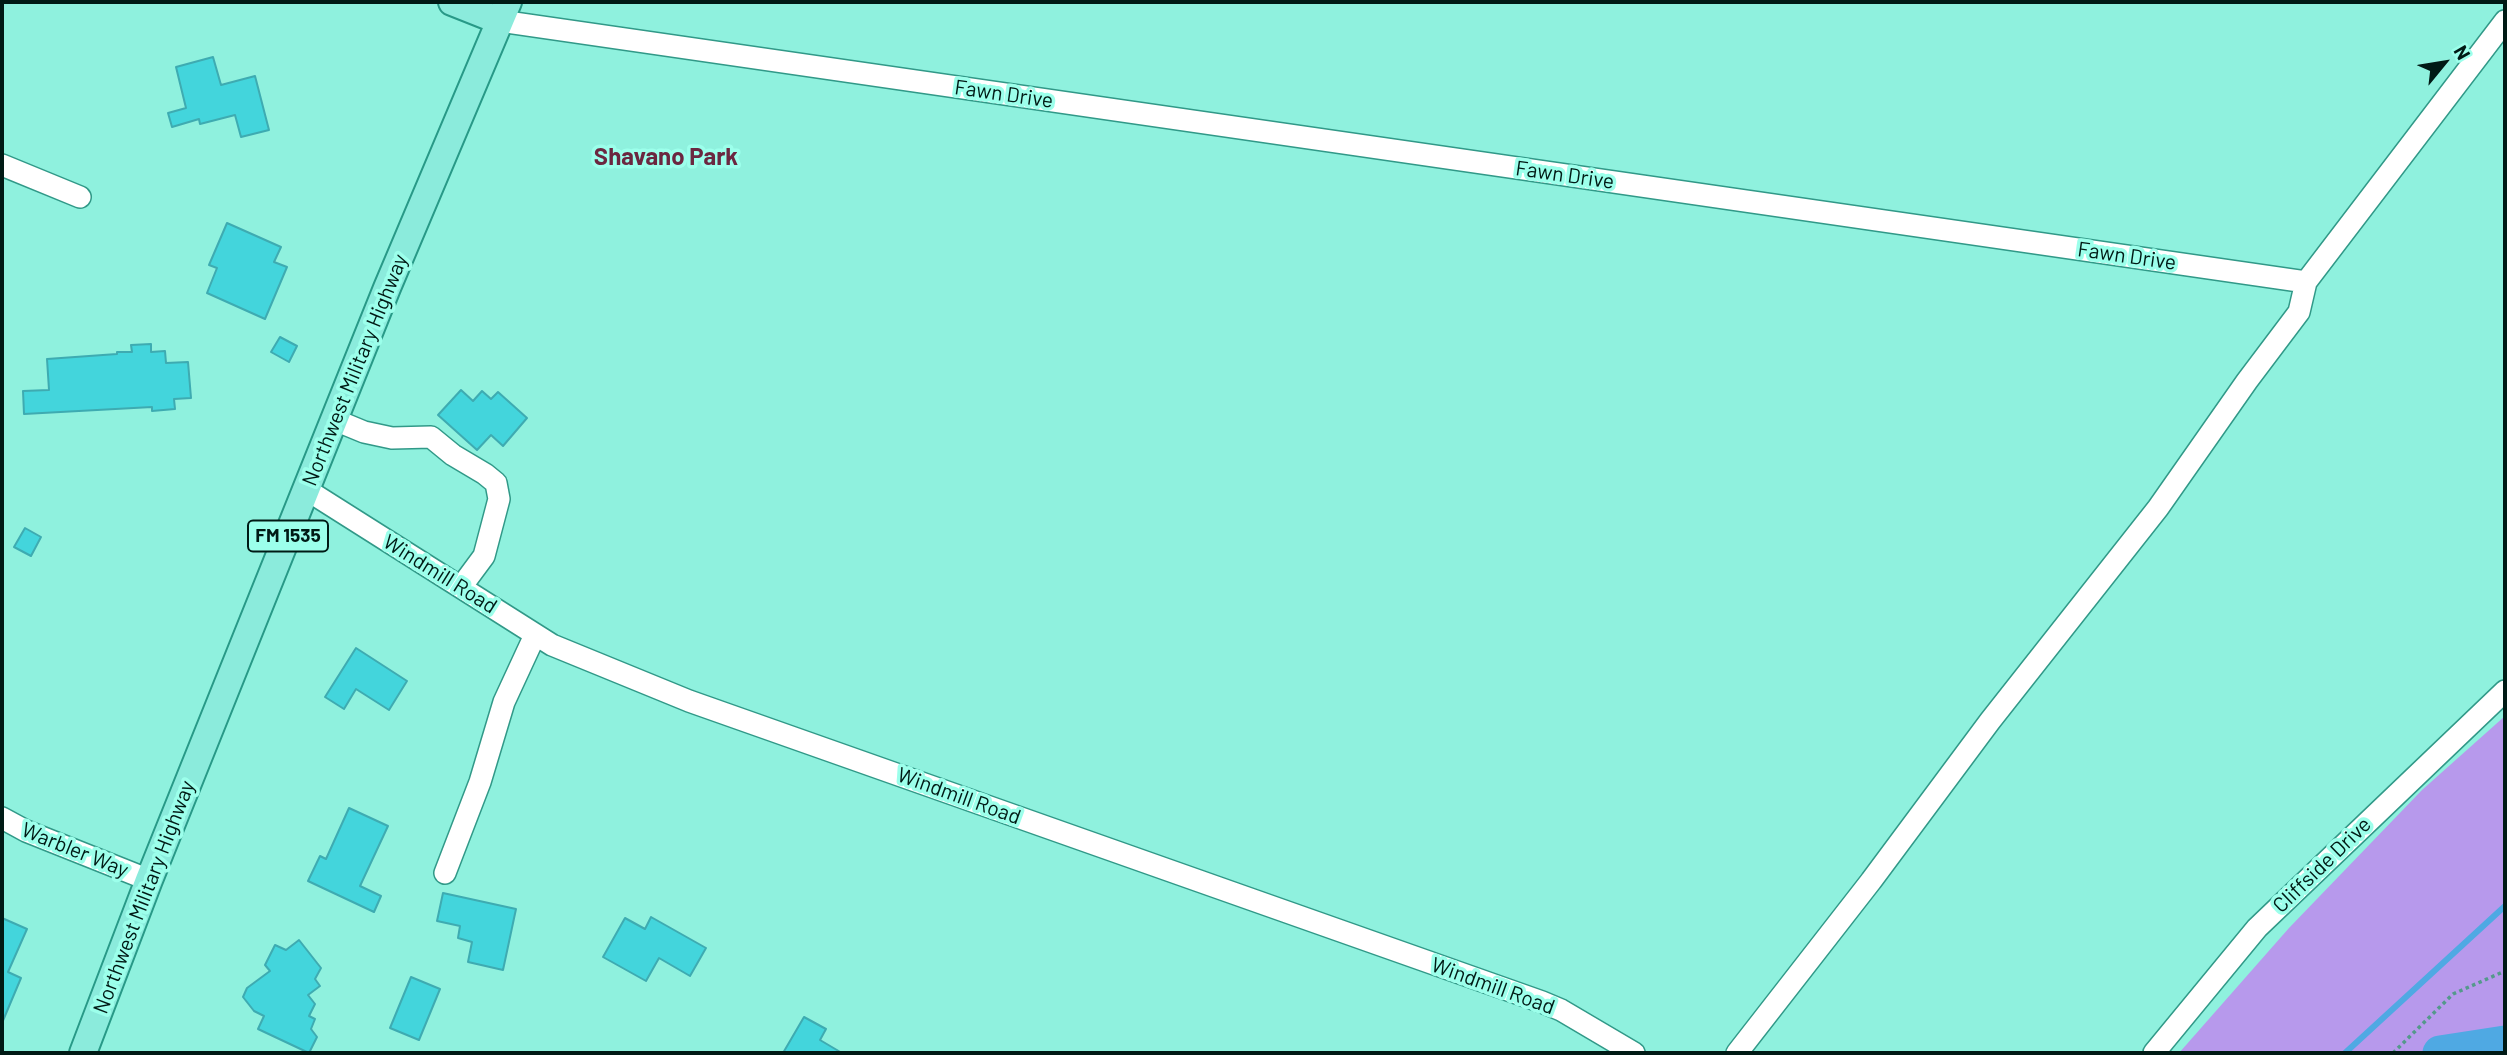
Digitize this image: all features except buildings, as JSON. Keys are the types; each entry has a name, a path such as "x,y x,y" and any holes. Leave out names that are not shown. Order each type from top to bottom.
{"main road":[{"path":"453,2 504,11"},
{"name":"Northwest Military Highway","path":"83,1053 149,880 387,288 504,11"}],"street":[{"name":"Fawn Drive","path":"504,11 2306,282"},
{"path":"1737,1053 1871,881 1990,721 2158,508 2299,312 2306,282 2505,21"},
{"path":"2,165 80,197"},
{"path":"335,420 364,432 392,438 431,437 496,483 499,499 484,556 461,587"},
{"name":"Windmill Road","path":"307,490 552,645 689,701 1542,1002 1561,1010 1634,1053"},
{"path":"445,873 480,782 504,702 536,635"},
{"name":"Cliffside Drive","path":"2154,1053 2257,928 2505,691"},
{"name":"Warbler Way","path":"2,818 26,831 149,880"}],"path":[{"path":"2393,1053 2453,994 2505,971"}],"shaded area":[{"path":"2505,716 2505,1053 2179,1053 2289,928 2422,790"}],"waterway":[{"path":"2345,1053 2505,906"},
{"path":"2440,1053 2505,1043"}],"district":[{"name":"Shavano Park","path":"666,157"}]}
